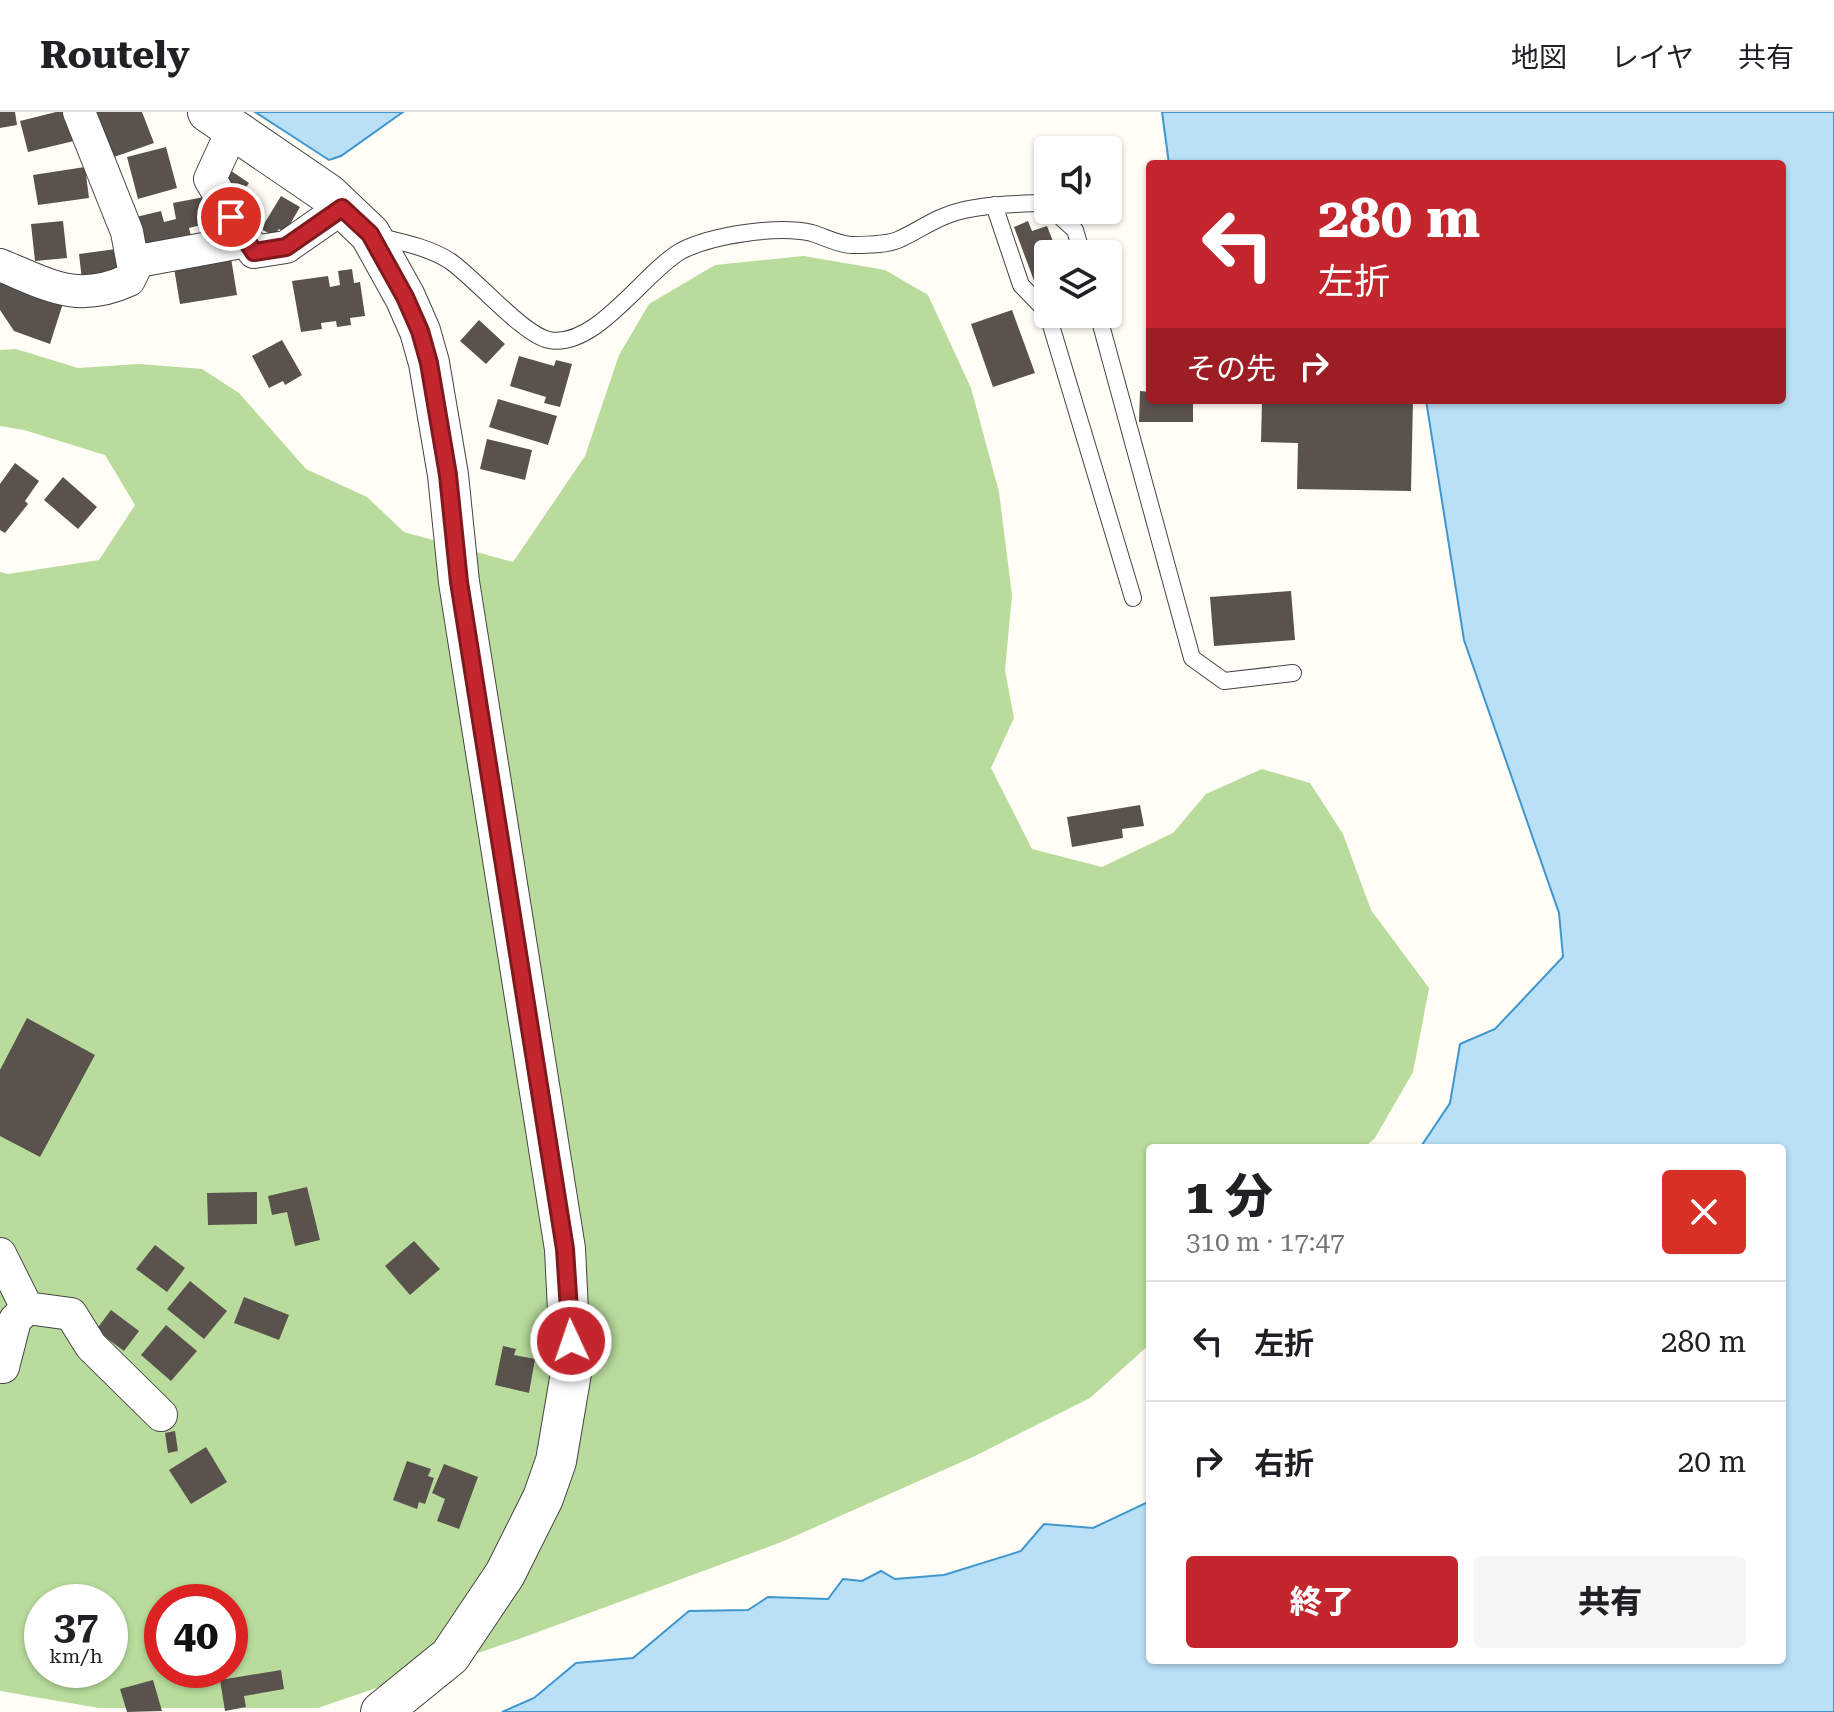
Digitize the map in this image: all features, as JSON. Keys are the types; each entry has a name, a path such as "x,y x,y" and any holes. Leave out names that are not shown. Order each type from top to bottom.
{"street":[{"path":"0,265 58,289 79,293 112,288 129,280 134,270 127,232 79,112"},
{"path":"356,221 286,247 254,252 210,179 221,120 328,194 356,221 405,297 420,331 429,363 448,475 459,582 565,1249 571,1373 556,1461 543,1498 505,1574 450,1656 381,1712"},
{"path":"133,262 247,241"},
{"path":"0,1254 14,1317 3,1367"},
{"path":"14,1317 71,1314 91,1346 161,1415"}],"lane":[{"path":"356,221 450,262 541,337 560,340 593,327 624,302 652,272 683,251 725,237 769,231 809,232 849,246 897,241 958,211 1034,203"},
{"path":"994,205 1021,285 1047,312 1133,598"},
{"path":"1102,328 1192,658 1224,681 1293,673"}],"green space":[{"path":"804,256 885,270 928,295 971,388 999,492 1012,595 1005,670 1014,718 991,768 1032,849 1102,867 1173,833 1206,794 1262,769 1310,783 1343,834 1371,910 1429,988 1413,1072 1375,1138 1368,1144 1146,1144 1146,1348 1090,1398 975,1456 784,1541 519,1639 318,1708 99,1708 0,1691 0,572 8,574 99,560 135,505 105,455 24,430 0,426 0,350 16,349 78,368 139,364 202,369 239,393 306,469 367,497 404,532 513,562 585,456 619,355 649,304 715,265"}],"water":[{"path":"255,112 403,112 341,156 329,160"},
{"path":"1162,112 1834,112 1834,1712 502,1712 534,1698 576,1663 633,1658 689,1611 748,1610 768,1597 828,1599 843,1579 862,1581 881,1571 895,1579 944,1575 1021,1551 1044,1524 1093,1528 1146,1503 1146,1664 1786,1664 1786,1144 1423,1144 1450,1103 1460,1044 1495,1029 1563,957 1559,913 1464,640 1427,404 1786,404 1786,160 1168,160"}],"building":[{"path":"0,112 15,112 17,125 0,128"},
{"path":"56,112 71,112 78,140 28,152 20,121"},
{"path":"86,112 142,112 154,143 114,157"},
{"path":"166,147 177,188 138,199 127,157"},
{"path":"224,166 249,183 234,204"},
{"path":"85,167 89,198 38,205 33,175"},
{"path":"281,196 300,207 285,233 279,229 274,236 261,229"},
{"path":"204,197 209,223 189,228 191,236 144,248 132,218 161,211 164,222 176,219 173,203"},
{"path":"63,221 67,258 35,261 31,224"},
{"path":"1028,221 1032,231 1047,226 1052,240 1034,240 1034,281 1014,227"},
{"path":"116,249 120,278 82,280 79,254"},
{"path":"231,258 237,295 180,304 174,268"},
{"path":"352,269 354,283 360,282 365,316 350,318 351,325 337,327 336,321 321,323 322,329 301,332 292,281 328,276 330,287 340,285 338,271"},
{"path":"0,276 65,297 50,344 14,331 0,310"},
{"path":"1012,310 1035,373 993,387 971,324"},
{"path":"479,320 505,344 486,364 460,341"},
{"path":"282,340 302,375 285,385 283,381 269,388 252,356"},
{"path":"519,356 554,366 556,360 572,364 560,407 544,403 546,397 510,386"},
{"path":"1140,391 1146,392 1146,404 1193,404 1193,422 1139,422"},
{"path":"498,399 557,416 548,445 489,427"},
{"path":"1262,404 1413,404 1411,491 1297,489 1298,443 1261,442"},
{"path":"487,439 532,450 525,480 480,469"},
{"path":"15,463 39,481 25,501 28,504 5,533 0,530 0,484"},
{"path":"63,477 97,507 78,529 44,500"},
{"path":"1291,591 1295,640 1214,646 1210,597"},
{"path":"1140,805 1144,826 1122,829 1123,838 1072,847 1067,817"},
{"path":"27,1018 95,1055 40,1157 0,1136 0,1070"},
{"path":"307,1187 320,1240 295,1246 287,1212 272,1215 268,1196"},
{"path":"257,1192 257,1224 208,1225 207,1193"},
{"path":"414,1241 440,1269 410,1295 385,1266"},
{"path":"155,1245 185,1268 167,1292 136,1269"},
{"path":"190,1281 227,1311 204,1339 167,1309"},
{"path":"244,1297 289,1315 279,1340 234,1323"},
{"path":"111,1310 139,1331 124,1351 96,1330"},
{"path":"166,1325 197,1351 171,1381 141,1355"},
{"path":"503,1346 516,1349 514,1355 535,1359 529,1393 495,1385"},
{"path":"175,1431 178,1451 168,1453 165,1433"},
{"path":"206,1447 227,1482 191,1504 169,1470"},
{"path":"407,1461 431,1469 428,1476 434,1478 425,1504 419,1502 417,1509 393,1500"},
{"path":"444,1464 478,1477 459,1529 437,1521 445,1499 432,1493"},
{"path":"281,1670 284,1689 244,1696 246,1707 225,1711 221,1688 248,1688 248,1675"},
{"path":"144,1682 144,1688 155,1688 162,1711 127,1712 120,1689"}],"route":[{"path":"231,217 254,252 286,247 342,208 370,234 420,331 429,363 448,475 459,582 565,1249 571,1341"}]}
